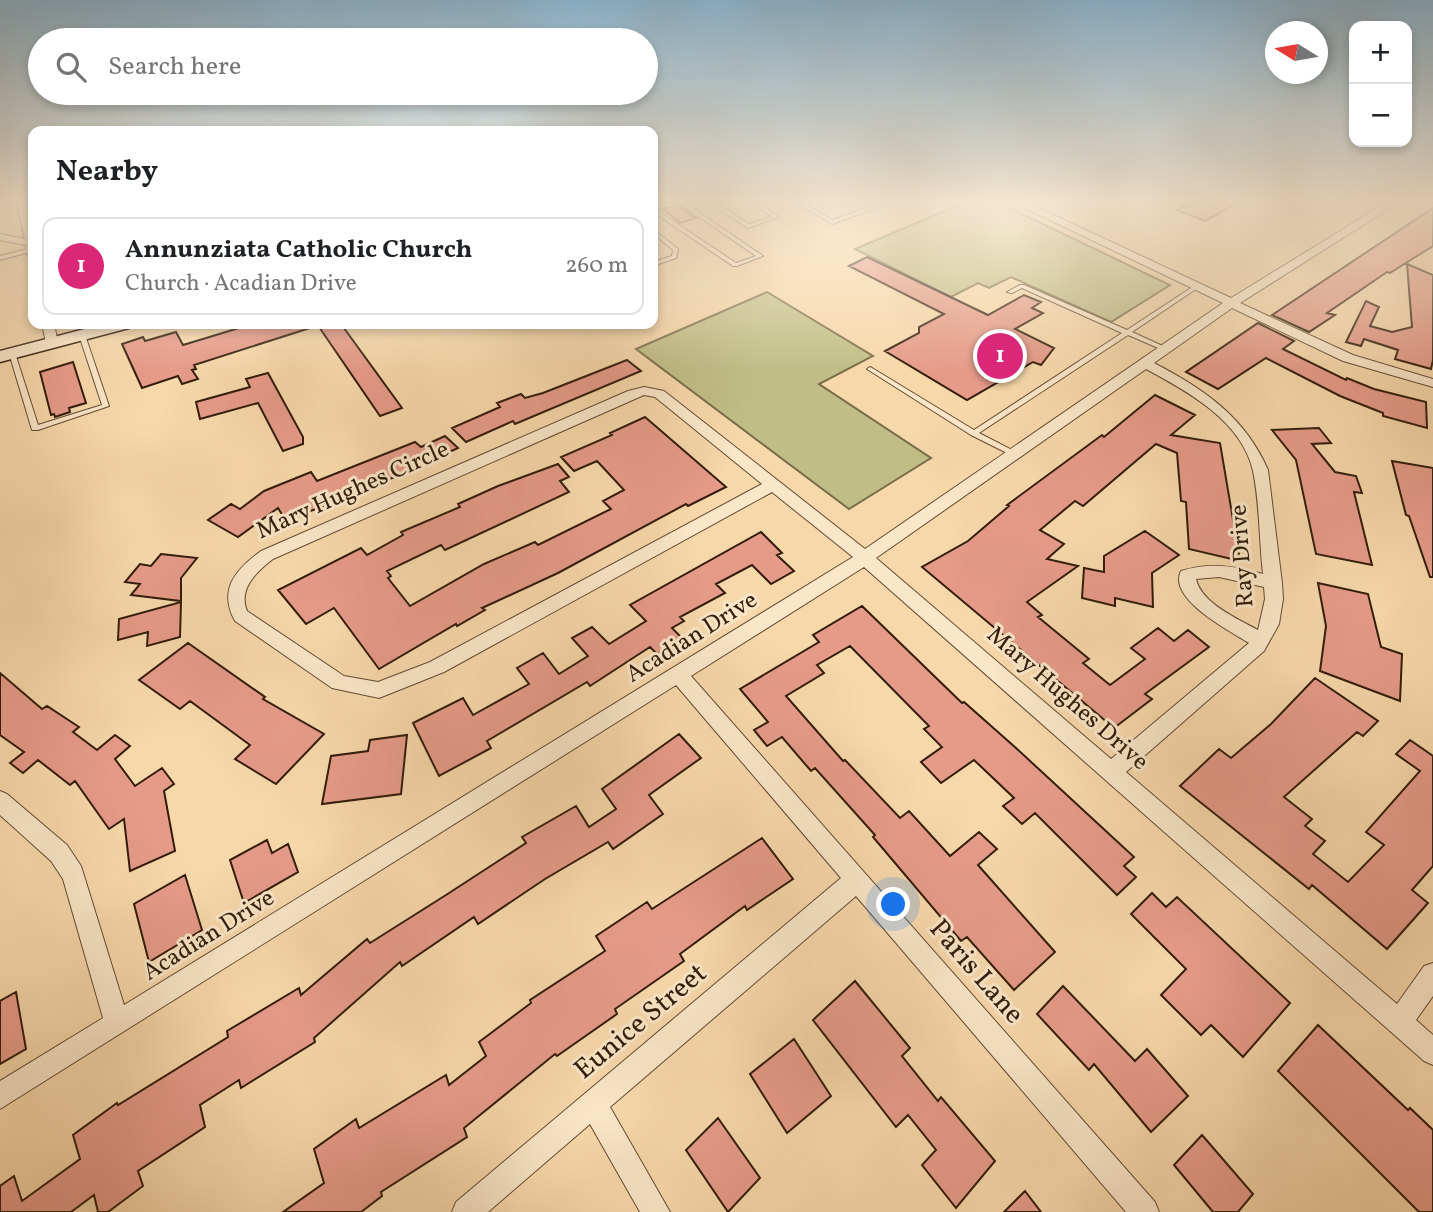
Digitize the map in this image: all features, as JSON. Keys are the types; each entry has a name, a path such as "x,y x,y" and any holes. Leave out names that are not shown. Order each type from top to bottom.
{"main road":[{"path":"3,353 104,329"}],"street":[{"path":"1135,258 1348,358 1433,383"},
{"name":"Acadian Drive","path":"0,1096 865,558 1165,348 1305,258"},
{"path":"49,329 52,343"},
{"name":"Ray Drive","path":"1111,772 1244,660 1261,641 1270,624 1274,599 1260,470 1254,452 1231,421 1212,403 1145,363"},
{"name":"Mary Hughes Circle","path":"659,394 644,391 633,394 267,555 243,577 235,595 237,610 241,616 339,682 379,690 437,667 773,485"},
{"name":"Mary Hughes Drive","path":"659,394 865,558 1433,1052"},
{"path":"1261,641 1191,593 1187,583 1188,575 1202,569 1213,569 1273,583"},
{"name":"Paris Lane","path":"679,675 1145,1212"},
{"path":"0,801 59,853 73,874 117,1022"},
{"name":"Eunice Street","path":"466,1212 857,880"},
{"path":"1399,1022 1433,975"},
{"path":"594,1104 656,1212"}],"lane":[{"path":"724,258 735,265 756,258"},
{"path":"1010,292 1021,286 1165,348"},
{"path":"974,433 1196,286"},
{"path":"3,353 35,428 106,406 82,335"},
{"path":"870,369 1015,455"}],"shaded area":[{"path":"872,258 1113,258 1170,285 1111,322 1011,277 989,288 978,283 951,297"},
{"path":"767,292 873,356 819,384 931,458 849,509 636,349"}],"building":[{"path":"868,258 988,315 1024,295 1041,302 1032,308 1043,313 1015,329 1054,348 1041,365 1033,362 967,400 885,351 919,333 919,327 944,314 849,266"},
{"path":"1358,258 1415,258 1390,273 1387,272 1327,313 1335,315 1309,332 1272,315"},
{"path":"1407,264 1433,275 1431,369 1395,359 1398,350 1364,339 1361,346 1346,342 1366,301 1379,307 1370,326 1392,332 1412,327"},
{"path":"1258,323 1294,341 1283,349 1346,380 1347,378 1374,389 1426,402 1427,428 1383,416 1383,413 1340,396 1266,358 1218,389 1186,372"},
{"path":"236,329 307,329 194,365 196,369 192,370 198,379 182,384 178,376 142,388 122,344 143,337 145,341 176,332 183,345"},
{"path":"320,329 345,329 402,408 380,416"},
{"path":"627,360 641,371 515,424 513,421 466,442 452,428 500,407 497,403 521,394 525,398 543,393"},
{"path":"73,362 86,403 69,408 70,412 55,417 54,414 51,415 40,372"},
{"path":"268,373 303,437 303,444 283,451 258,403 200,419 196,402 250,387 246,379"},
{"path":"1155,395 1195,415 1171,435 1220,443 1240,561 1189,549 1186,502 1181,501 1177,453 1156,444 1083,506 1075,501 1040,530 1064,544 1047,559 1078,566 1027,602 1042,615 1038,617 1089,659 1083,663 1110,685 1145,659 1131,648 1158,628 1174,641 1188,630 1209,647 1145,694 1152,699 1114,728 922,567 968,541 1009,506 1007,505 1102,435 1104,437"},
{"path":"645,417 726,487 688,506 686,504 558,573 482,608 485,610 379,669 334,608 306,624 278,590 361,548 367,555 403,535 401,532 460,507 458,504 558,464 569,477 560,481 569,492 445,550 441,545 387,571 391,576 388,578 410,606 484,564 535,542 538,545 611,509 603,501 624,490 597,461 574,471 561,457"},
{"path":"1319,428 1331,443 1312,444 1335,472 1356,476 1362,493 1354,492 1372,565 1316,554 1296,460 1272,430"},
{"path":"445,436 458,448 407,472 286,521 278,508 238,537 208,520 231,504 240,509 264,491 311,472 317,481 415,442 421,447"},
{"path":"1392,461 1433,468 1433,577 1430,577 1409,516 1406,515"},
{"path":"1145,531 1179,555 1152,573 1153,607 1115,598 1115,606 1082,598 1084,568 1104,572 1104,556"},
{"path":"761,532 782,553 777,555 794,571 771,584 752,565 716,584 725,593 680,617 684,621 672,628 682,638 657,654 650,647 590,686 587,682 487,741 491,748 439,776 413,723 463,698 473,715 529,684 517,668 543,653 559,674 588,656 572,638 592,627 609,644 646,621 630,605"},
{"path":"161,554 197,558 181,578 181,601 131,595 140,584 125,582 140,564 151,566"},
{"path":"1318,583 1368,594 1381,647 1402,654 1400,701 1320,671 1326,626"},
{"path":"181,602 180,637 147,646 148,632 118,640 119,619"},
{"path":"862,606 962,703 1016,748 1134,857 1124,866 1136,877 1117,895 1035,813 1022,824 1003,806 1014,798 974,760 941,783 921,762 942,747 924,729 929,726 850,646 817,665 824,673 786,696 843,761 845,760 900,818 909,811 950,856 979,832 997,849 978,865 1055,952 1014,990 967,937 961,941 873,837 875,835 815,768 811,771 782,737 767,746 754,730 768,722 740,689 819,642 813,635"},
{"path":"188,643 265,697 263,699 324,734 276,784 235,759 250,745 190,701 180,709 139,680"},
{"path":"0,673 42,709 47,706 79,727 73,732 97,750 115,735 130,746 115,759 135,786 162,768 174,784 164,791 175,851 130,871 124,819 109,829 75,781 70,785 38,760 23,773 10,763 24,752 0,735"},
{"path":"1315,678 1378,721 1363,736 1357,732 1284,797 1312,819 1305,826 1325,841 1313,854 1348,882 1384,845 1366,832 1420,771 1396,754 1410,740 1433,756 1433,866 1412,890 1428,903 1387,949 1312,885 1309,889 1180,786 1219,749 1231,758 1271,724"},
{"path":"679,734 701,758 649,795 663,814 613,849 608,842 545,879 478,924 474,917 402,966 400,962 314,1038 315,1042 241,1088 239,1080 200,1105 205,1127 138,1171 143,1186 108,1212 98,1212 94,1195 71,1212 0,1212 0,1186 14,1176 22,1201 80,1159 73,1135 117,1103 118,1105 228,1037 227,1031 299,988 301,995 367,939 370,943 526,843 522,837 576,806 589,827 616,809 602,789"},
{"path":"407,735 401,794 322,804 331,756 368,751 370,740"},
{"path":"762,838 793,879 747,910 745,906 680,954 684,961 615,1009 617,1014 557,1056 555,1054 464,1128 467,1137 381,1192 382,1196 361,1212 283,1212 324,1183 314,1149 356,1119 359,1128 446,1075 449,1085 486,1056 479,1042 531,1003 530,1000 605,951 596,936 647,902 652,909"},
{"path":"267,840 272,853 288,844 298,872 244,903 230,860"},
{"path":"185,875 202,930 149,962 134,904"},
{"path":"1152,893 1166,907 1177,897 1290,1003 1243,1057 1211,1025 1201,1035 1161,995 1186,969 1131,914"},
{"path":"855,981 910,1048 902,1056 938,1101 941,1097 995,1161 956,1208 922,1165 936,1150 908,1115 896,1127 813,1020"},
{"path":"1063,986 1135,1061 1147,1049 1188,1096 1151,1132 1094,1064 1089,1070 1037,1014"},
{"path":"16,992 26,1049 0,1064 0,1001"},
{"path":"1318,1025 1433,1130 1433,1212 1419,1212 1278,1071"},
{"path":"794,1039 831,1096 787,1133 750,1074"},
{"path":"718,1118 760,1178 728,1212 686,1150"},
{"path":"1202,1135 1253,1194 1238,1212 1213,1212 1174,1165"},
{"path":"1025,1191 1041,1212 1004,1212"}],"place":[{"name":"Annunziata Catholic Church","path":"1000,356"}]}
